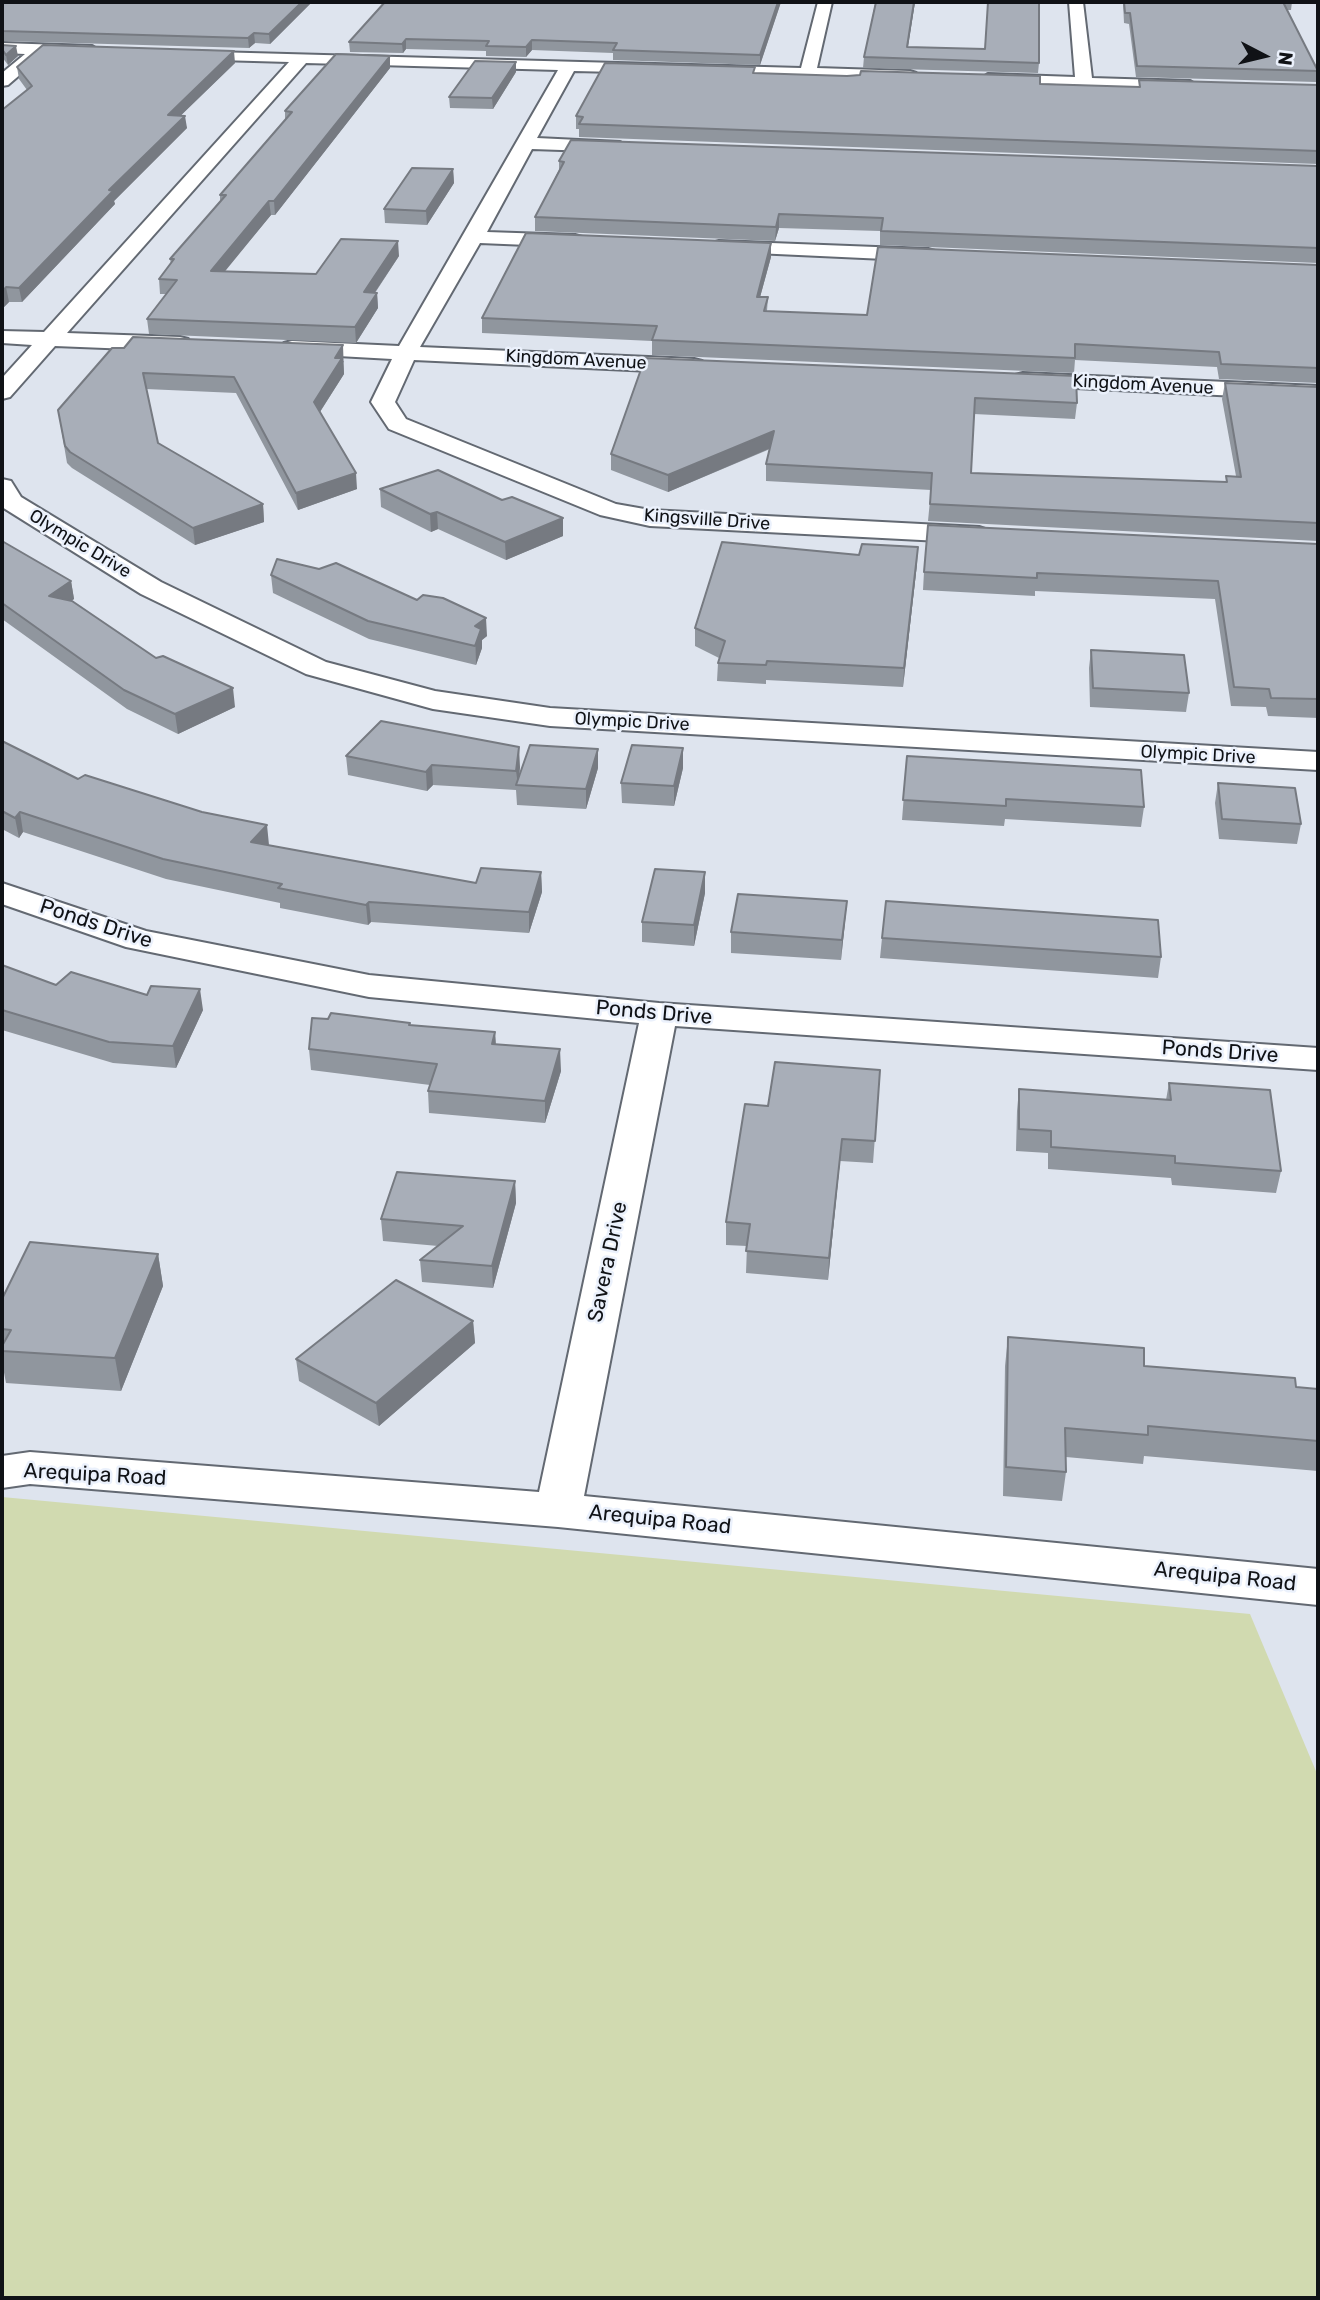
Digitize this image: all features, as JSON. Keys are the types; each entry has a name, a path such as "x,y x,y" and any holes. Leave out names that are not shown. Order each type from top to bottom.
{"street":[{"path":"808,73 825,2"},
{"path":"1076,2 1084,82"},
{"path":"2,48 109,51"},
{"path":"2,81 40,49"},
{"path":"164,53 932,77"},
{"path":"2,393 302,57"},
{"name":"Kingsville Drive","path":"568,66 474,237 406,353 383,402 397,424 609,510 650,519 998,536"},
{"path":"974,79 1208,86"},
{"path":"524,143 636,147"},
{"path":"474,237 599,242"},
{"path":"696,246 945,256"},
{"path":"2,337 200,345"},
{"name":"Kingdom Avenue","path":"268,348 710,366"},
{"name":"Kingdom Avenue","path":"1000,379 1318,393"},
{"name":"Olympic Drive","path":"2,486 11,502 151,588 316,668 433,700 550,718 1318,761"},
{"name":"Ponds Drive","path":"2,893 138,940 369,986 659,1014 1318,1059"},
{"name":"Savera Drive","path":"558,1510 659,1014"},
{"name":"Arequipa Road","path":"2,1472 30,1468 558,1510 1318,1587"}],"green space":[{"path":"2,1497 1250,1614 1318,1776 1318,2298 2,2298"}],"building":[{"path":"2,2 302,2 269,34 254,33 248,38 2,31"},
{"path":"385,2 778,2 760,55 613,50 617,43 532,40 526,47 486,46 489,41 406,39 402,44 349,42"},
{"path":"876,2 914,2 907,47 985,49 988,2 1039,2 1039,63 864,57"},
{"path":"1124,2 1283,2 1318,71 1137,66 1130,13 1125,13"},
{"path":"2,45 16,46 6,55"},
{"path":"43,45 234,51 168,115 185,116 109,190 113,191 19,288 6,287 2,292 2,110 32,86 17,67"},
{"path":"336,54 390,56 274,201 269,201 211,271 316,274 341,239 398,241 364,292 377,293 355,327 147,319 177,280 159,279 174,259 170,259 226,195 220,195 292,112 285,111"},
{"path":"475,61 516,62 492,98 449,97"},
{"path":"605,63 755,67 753,73 847,76 860,75 861,71 1040,76 1040,84 1140,87 1139,80 1318,85 1318,151 579,124 583,117 576,116"},
{"path":"571,140 1318,166 1318,248 881,231 883,218 779,214 776,227 535,217 564,162 559,161"},
{"path":"412,168 453,169 426,211 384,209"},
{"path":"526,233 771,243 757,297 768,297 764,311 867,315 878,247 1318,265 1318,368 1221,364 1219,352 1075,344 1075,358 652,340 657,326 482,318"},
{"path":"133,337 343,345 335,358 342,358 314,402 356,473 296,493 234,377 143,373 158,443 263,504 193,528 70,452 65,446 58,410 112,348 124,348"},
{"path":"645,358 1076,376 1077,403 975,398 971,473 1227,482 1226,476 1241,477 1225,383 1318,387 1318,523 930,504 932,473 766,464 774,431 668,475 611,454"},
{"path":"438,470 502,500 512,497 563,518 505,542 437,512 430,514 380,489"},
{"path":"928,525 1318,544 1318,699 1271,698 1269,689 1234,687 1218,581 1037,573 1037,578 924,572"},
{"path":"2,541 71,581 49,596 72,601 156,658 163,656 233,688 175,714 124,690 2,603"},
{"path":"722,542 859,555 862,544 918,547 904,668 767,661 766,665 718,663 725,641 695,628"},
{"path":"277,559 319,569 336,563 417,600 423,595 443,598 486,618 475,626 481,629 475,646 368,621 271,575"},
{"path":"1091,650 1184,655 1189,693 1093,688"},
{"path":"381,721 519,747 516,771 432,765 426,772 346,756"},
{"path":"2,741 78,779 85,775 202,812 267,825 251,842 476,883 481,868 541,872 529,912 369,902 366,905 278,888 282,884 163,859 20,812 15,818 2,811"},
{"path":"530,745 598,749 586,789 516,785"},
{"path":"632,745 683,748 674,786 621,783"},
{"path":"907,756 1141,770 1144,807 1006,799 1006,806 903,800"},
{"path":"1218,783 1295,788 1301,824 1222,819"},
{"path":"655,869 705,872 694,925 642,922"},
{"path":"738,894 847,901 842,940 731,932"},
{"path":"886,901 1158,920 1161,957 882,938"},
{"path":"2,965 56,985 71,972 147,995 151,986 200,989 173,1046 109,1042 2,1010"},
{"path":"331,1013 410,1023 409,1025 495,1032 492,1044 560,1049 545,1101 428,1091 437,1064 309,1049 312,1018 328,1019"},
{"path":"775,1062 880,1070 875,1141 842,1139 829,1258 746,1251 750,1224 726,1222 745,1104 768,1106"},
{"path":"1169,1083 1270,1090 1281,1171 1175,1163 1175,1156 1051,1147 1051,1131 1019,1129 1019,1089 1171,1100"},
{"path":"397,1172 515,1181 492,1266 420,1260 463,1226 381,1219"},
{"path":"30,1242 158,1254 115,1358 2,1351 11,1330 2,1329 2,1299"},
{"path":"396,1280 473,1321 376,1403 296,1359"},
{"path":"1008,1337 1144,1348 1144,1366 1295,1378 1296,1387 1318,1389 1318,1441 1148,1426 1148,1435 1065,1428 1066,1472 1006,1467"}]}
